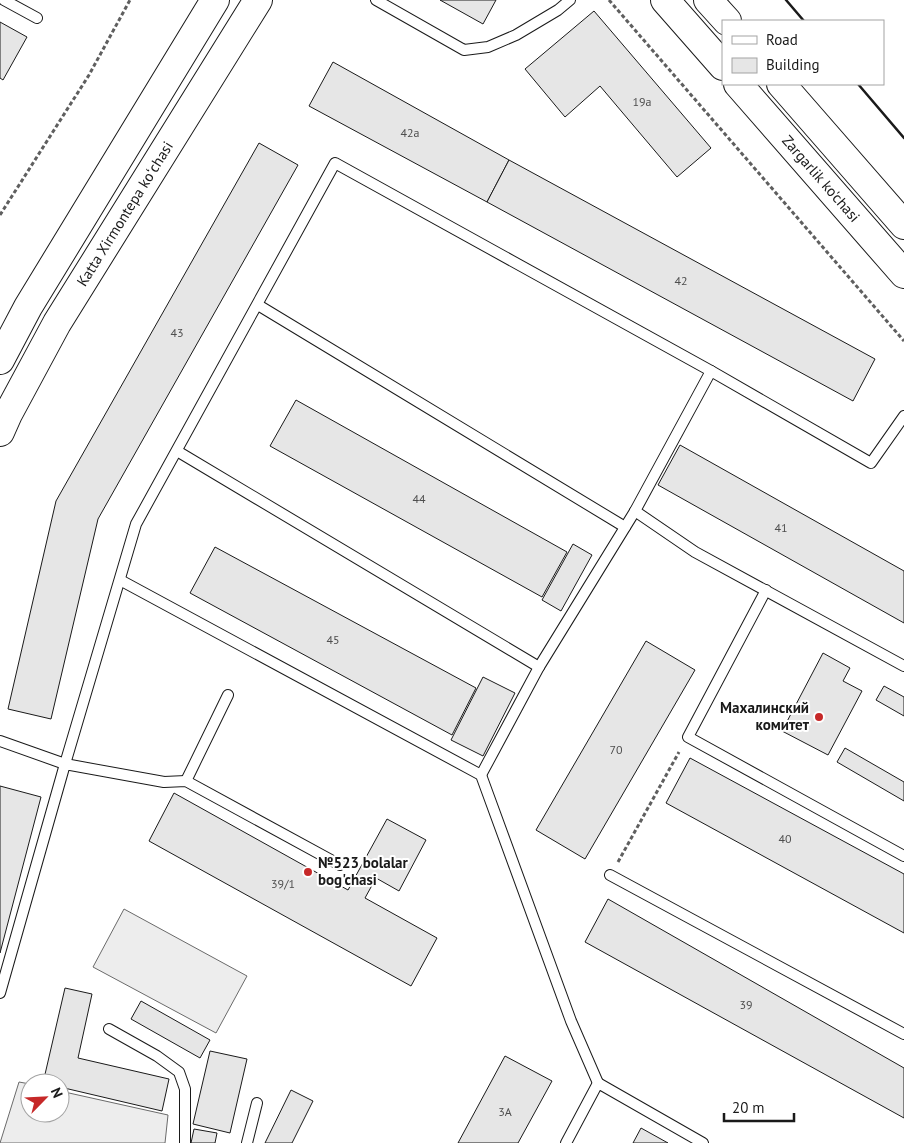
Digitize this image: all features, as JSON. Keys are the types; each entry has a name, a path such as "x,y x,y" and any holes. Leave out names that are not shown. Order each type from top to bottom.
{"main road":[{"path":"0,360 28,307 215,0"},
{"name":"Katta Xirmontepa koʻchasi","path":"0,432 57,323 258,0"},
{"path":"665,0 722,65"},
{"path":"708,0 725,20"},
{"name":"Zargarlik ko'chasi","path":"739,85 904,274"},
{"path":"782,85 904,225"}],"lane":[{"path":"4,0 37,18"},
{"path":"376,0 464,50 488,47 516,35 558,10 570,0"},
{"path":"0,993 136,524 335,163 711,371 871,463 904,416"},
{"path":"258,305 625,527"},
{"path":"481,775 539,667 635,511 711,371"},
{"path":"177,451 539,667"},
{"path":"635,511 695,552 904,666"},
{"path":"120,580 481,775 572,1021 598,1083 703,1143"},
{"path":"766,590 688,736 904,856"},
{"path":"186,781 228,695"},
{"path":"0,741 65,764 164,782 186,781 340,865"},
{"path":"610,875 904,1034"},
{"path":"109,1029 157,1056 179,1072 185,1089 185,1143"},
{"path":"566,1143 598,1083"},
{"path":"247,1143 257,1103"}],"path":[{"path":"0,215 89,75 130,0"},
{"path":"609,0 904,341"},
{"path":"610,875 688,736"}],"shaded area":[{"path":"124,909 247,976 216,1033 93,967"},
{"path":"19,1082 20,1123 70,1123 70,1093 168,1115 165,1143 0,1143"}],"building":[{"path":"440,0 496,0 483,24"},
{"path":"594,11 711,148 677,177 600,86 565,117 525,69"},
{"path":"0,22 27,37 3,80 0,78"},
{"path":"333,62 509,160 487,202 309,106"},
{"path":"259,143 298,165 98,519 51,719 8,709 56,501"},
{"path":"509,160 875,359 853,401 487,202"},
{"path":"296,400 567,552 542,597 270,446"},
{"path":"680,445 904,571 904,623 658,485"},
{"path":"573,544 592,555 561,611 542,600"},
{"path":"215,547 476,688 452,735 190,593"},
{"path":"646,641 695,670 585,859 536,830"},
{"name":"Махалинский комитет","path":"823,653 850,668 843,681 862,691 828,755 782,731"},
{"path":"483,677 515,693 483,756 451,740"},
{"path":"884,686 904,697 904,716 876,700"},
{"path":"845,748 904,782 904,801 837,762"},
{"path":"690,758 904,874 904,933 666,803"},
{"path":"0,786 41,797 0,953"},
{"path":"174,793 348,890 387,819 426,840 399,891 376,878 365,898 437,938 411,986 149,841"},
{"path":"608,899 904,1068 904,1118 585,942"},
{"path":"65,988 92,994 78,1058 169,1079 162,1111 70,1089 70,1073 45,1073"},
{"path":"141,1001 210,1040 200,1058 131,1019"},
{"path":"210,1051 247,1059 230,1133 193,1124"},
{"path":"505,1056 552,1081 518,1143 458,1143"},
{"path":"291,1090 313,1101 292,1143 265,1143"},
{"path":"641,1128 668,1143 633,1143"},
{"path":"194,1129 217,1133 215,1143 191,1143"}],"wall":[{"path":"786,0 803,20"},
{"path":"859,85 904,138"}],"place":[{"name":"Махалинский комитет","path":"819,717"},
{"name":"№523 bolalar bog'chasi","path":"308,872"}]}
